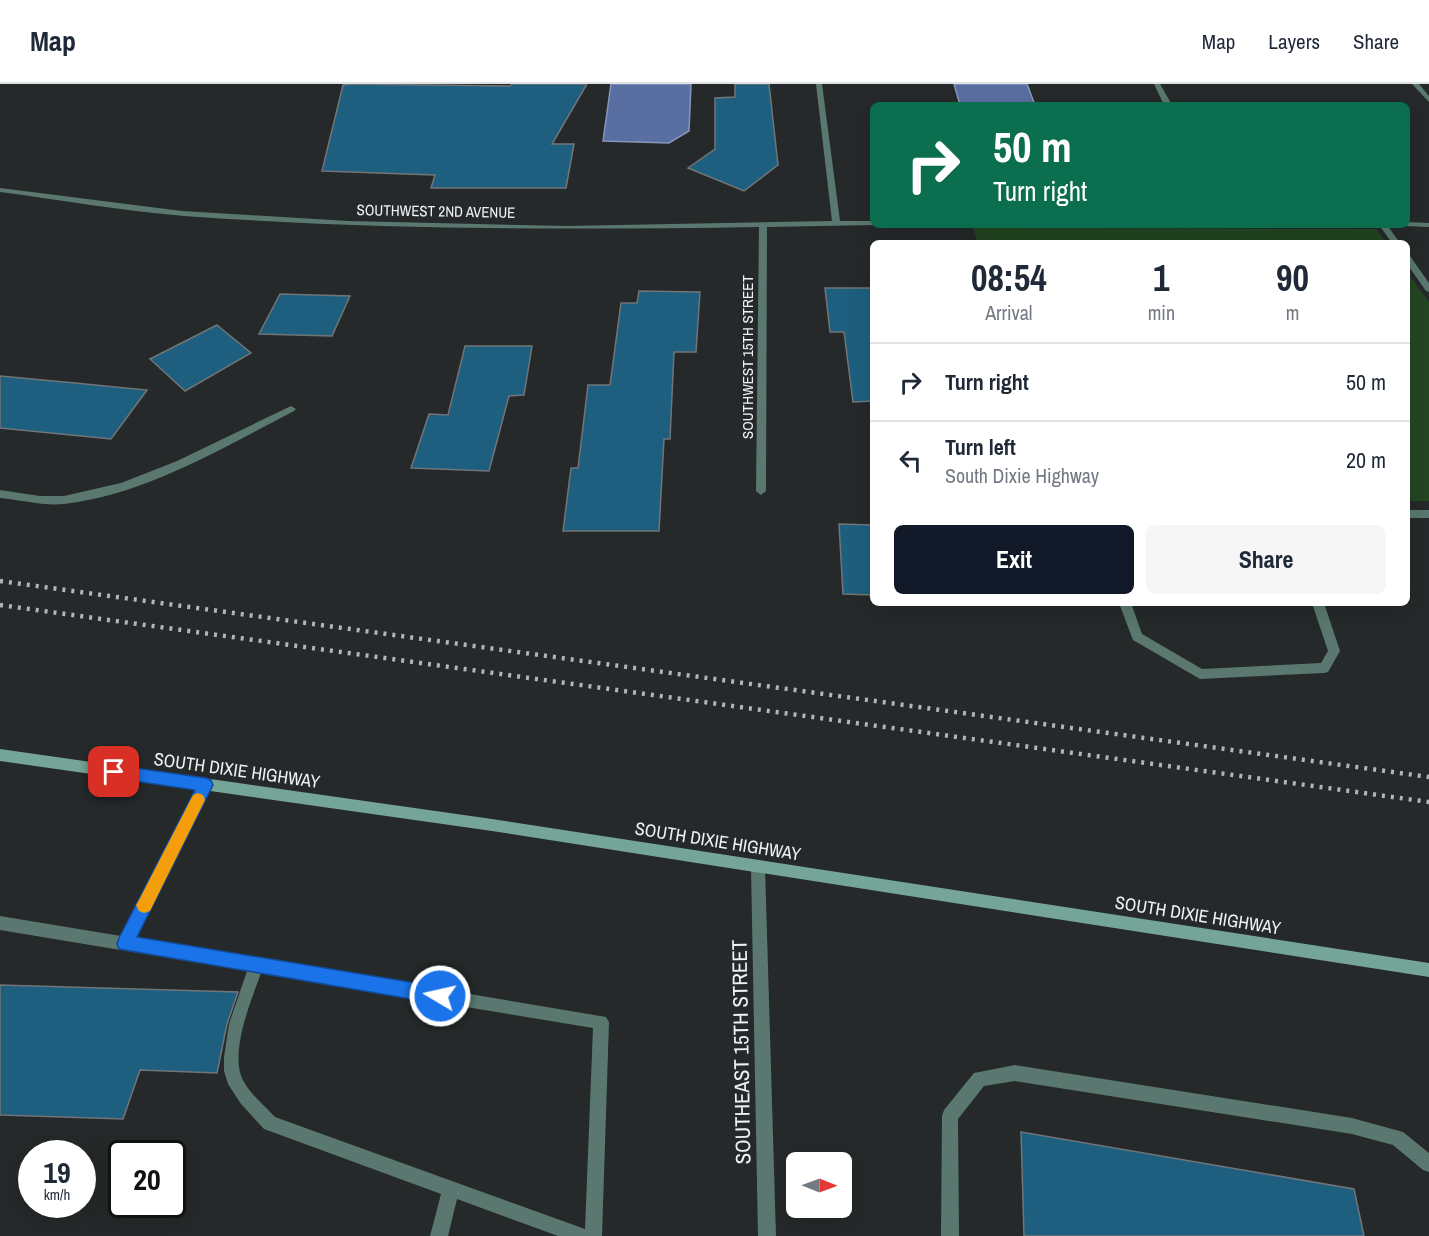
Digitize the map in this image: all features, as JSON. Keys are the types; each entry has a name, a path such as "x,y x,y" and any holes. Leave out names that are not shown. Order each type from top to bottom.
{"main road":[{"name":"SOUTH DIXIE HIGHWAY","path":"0,755 492,825 1429,970"}],"street":[{"path":"819,84 836,223"},
{"path":"1157,84 1166,102"},
{"path":"1415,84 1429,100"},
{"name":"SOUTHWEST 2ND AVENUE","path":"0,190 182,213 348,223 566,228 870,223"},
{"name":"SOUTHWEST 15TH STREET","path":"761,491 763,224"},
{"path":"1410,224 1429,225"},
{"path":"1410,262 1429,289"},
{"path":"0,494 62,500 121,489 291,409"},
{"path":"1410,514 1429,514"},
{"path":"1126,606 1137,638 1200,674 1324,668 1334,651 1319,606"},
{"path":"125,944 206,785"},
{"name":"SOUTHEAST 15TH STREET","path":"758,867 767,1236"},
{"path":"0,923 602,1022 593,1236"},
{"path":"256,965 236,1031 231,1060 236,1084 270,1123 581,1236"},
{"path":"950,1236 950,1116 980,1079 1015,1073 1352,1126 1397,1138 1429,1164"},
{"path":"439,1236 451,1189"}],"green space":[{"path":"973,228 1376,229 1385,240 977,240"},
{"path":"1410,276 1429,302 1429,501 1410,501"}],"water":[{"path":"611,84 691,84 689,131 669,143 603,141"},
{"path":"954,84 1027,84 1034,102 959,102"}],"building":[{"path":"512,84 587,84 552,144 574,144 566,188 431,188 435,175 322,171 343,85 510,86"},
{"path":"735,84 769,84 778,165 744,191 688,168 715,149 715,98 735,97"},
{"path":"825,288 870,288 870,401 853,402 844,332 830,332"},
{"path":"639,291 700,292 696,352 674,352 670,439 664,439 659,531 563,531 571,468 578,468 588,385 610,385 621,303 637,303"},
{"path":"280,294 350,296 332,336 259,334"},
{"path":"217,325 251,353 185,391 150,359"},
{"path":"465,346 532,346 524,395 509,396 489,471 411,468 429,414 448,415"},
{"path":"0,376 147,390 111,439 0,428"},
{"path":"839,524 870,525 870,595 843,594"},
{"path":"0,985 238,992 227,1024 217,1073 140,1070 123,1119 0,1115"},
{"path":"1021,1132 1354,1189 1364,1236 1024,1236"}],"railway":[{"path":"0,581 1429,777"},
{"path":"0,605 1429,802"}],"slow traffic":[{"path":"144,905 198,800"}],"route":[{"path":"114,772 206,785 125,944 440,996"}]}
